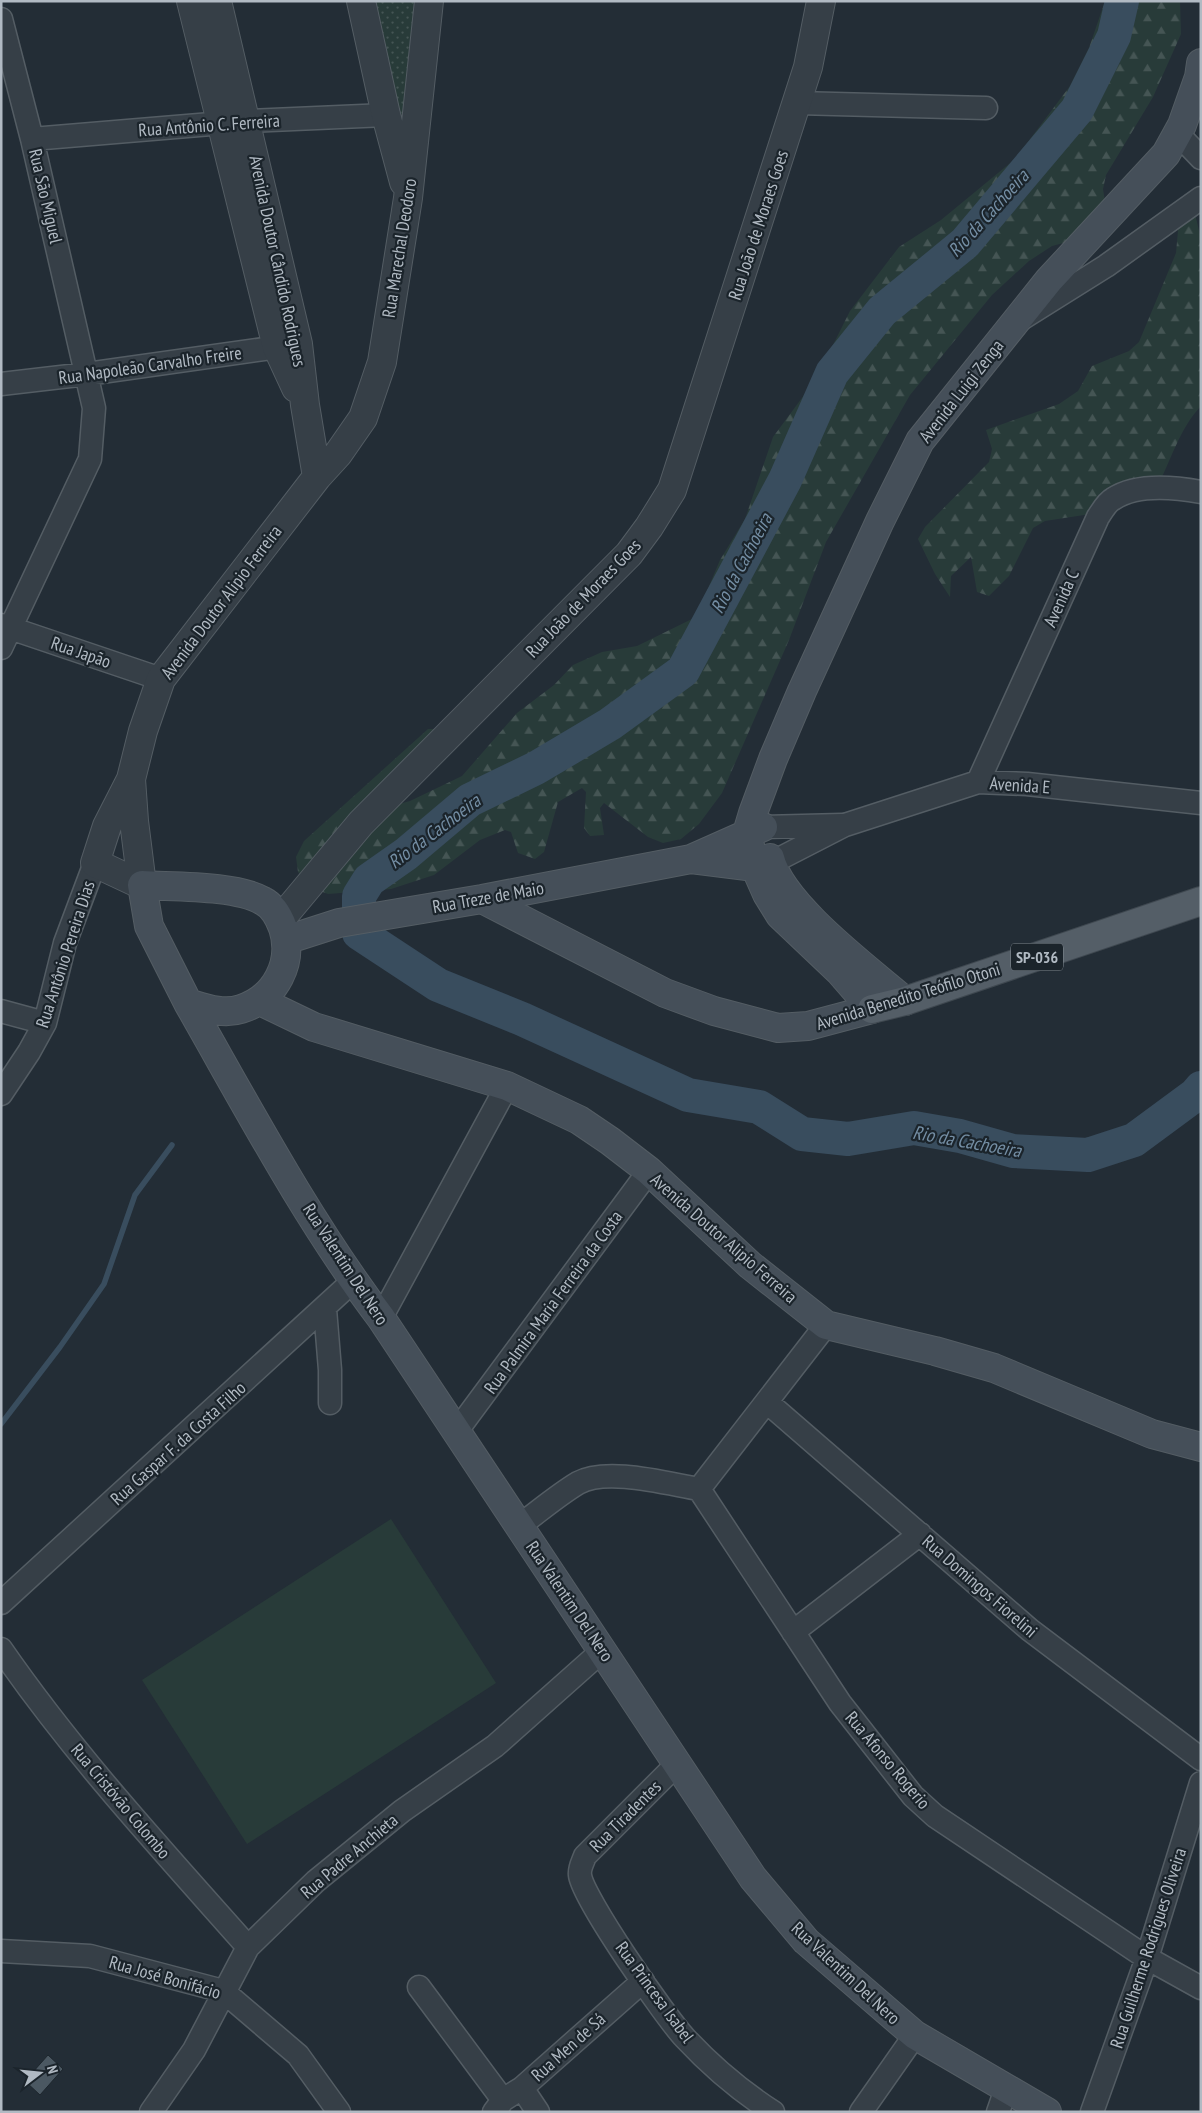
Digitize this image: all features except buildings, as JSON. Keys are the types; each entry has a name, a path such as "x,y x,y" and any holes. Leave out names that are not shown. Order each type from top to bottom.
{"main road":[{"name":"Avenida Luigi Zenga","path":"755,824 773,759 806,682 880,520 920,441 1049,280 1166,154 1177,133 1199,77 1201,63"},
{"path":"755,824 763,865 780,915 839,971 872,1009"},
{"name":"Rua Treze de Maio","path":"690,860 755,824"},
{"name":"Rua Treze de Maio","path":"283,930 339,923 482,899 690,860 763,865"},
{"path":"763,865 804,913 905,1001"},
{"path":"142,885 236,892 262,900 272,908 283,930 285,963 276,984 260,1001 239,1010 217,1011 188,1003"},
{"name":"Rua Valentim Del Nero","path":"142,885 149,926 188,1003 270,1146 353,1281 381,1318 753,1878 806,1941 915,2035 1002,2100 1047,2112"},
{"name":"Avenida Benedito Teófilo Otoni","path":"482,899 664,993 714,1011 778,1028 808,1026 905,1001 1201,901"},
{"name":"Avenida Doutor Alipio Ferreira","path":"260,1001 314,1027 506,1086 578,1120 610,1141 649,1171 750,1265 826,1325 935,1351 994,1368 1152,1434 1201,1448"}],"street":[{"name":"Avenida Doutor Cândido Rodrigues","path":"191,1 220,123 305,405 317,477"},
{"name":"Avenida Doutor Cândido Rodrigues","path":"217,1 247,121 288,346"},
{"path":"361,1 386,115 408,198"},
{"name":"Rua Marechal Deodoro","path":"317,477 338,454 363,418 382,362 408,198 429,1"},
{"name":"Rua João de Moraes Goes","path":"283,930 361,823 629,554 649,527 675,482 808,68 821,1"},
{"name":"Rua São Miguel","path":"1,19 32,140 94,408 90,459 4,634"},
{"path":"797,103 986,108"},
{"name":"Rua Antônio C. Ferreira","path":"32,140 247,121 386,115"},
{"path":"1177,133 1201,158"},
{"path":"1014,324 1106,266 1201,198"},
{"name":"Rua Napoleão Carvalho Freire","path":"1,384 288,346"},
{"name":"Avenida Doutor Alipio Ferreira","path":"142,885 131,779 143,731 161,679 317,477"},
{"name":"Avenida C","path":"978,782 1098,517 1112,499 1131,492 1151,488 1201,492"},
{"name":"Rua Japão","path":"4,634 161,679"},
{"name":"Rua Antônio Pereira Dias","path":"1,1094 29,1052 45,1023 65,943 107,826 131,779"},
{"name":"Avenida E","path":"763,865 845,825 978,782 1027,784 1201,803"},
{"name":"Avenida E","path":"755,824 845,825"},
{"name":"Rua Antônio Pereira Dias","path":"95,863 142,885"},
{"path":"1,1011 45,1023"},
{"path":"381,1318 506,1086"},
{"name":"Rua Palmira Maria Ferreira da Costa","path":"456,1432 649,1171"},
{"name":"Rua Gaspar F. da Costa Filho","path":"1,1603 325,1309 353,1281"},
{"path":"325,1309 330,1370 330,1403"},
{"path":"519,1526 578,1482 592,1478 627,1477 699,1489 768,1403 826,1325"},
{"name":"Rua Domingos Fiorelini","path":"768,1403 1030,1630 1201,1759"},
{"name":"Rua Afonso Rogerio","path":"699,1489 840,1703 913,1796 935,1816 1147,1958 1201,1988"},
{"path":"793,1632 920,1534"},
{"name":"Rua Cristóvão Colombo","path":"1,1649 37,1701 127,1810 248,1947"},
{"name":"Rua Padre Anchieta","path":"151,2112 194,2050 223,1991 248,1947 316,1881 402,1811 495,1746 603,1650"},
{"name":"Rua Tiradentes","path":"580,1875 585,1856 678,1763"},
{"name":"Rua Guilherme Rodrigues Oliveira","path":"1092,2112 1147,1958 1201,1782"},
{"name":"Rua Princesa Isabel","path":"580,1875 589,1898 643,1981 685,2038 748,2096 773,2112"},
{"name":"Rua José Bonifácio","path":"1,1951 90,1956 223,1991 298,2055 339,2112"},
{"name":"Rua Men de Sá","path":"498,2106 522,2088 643,1981"},
{"path":"419,1987 498,2106"},
{"path":"861,2112 915,2035"},
{"path":"522,2088 538,2112"}],"green space":[{"path":"369,1 424,1 409,167"},
{"path":"1105,1 1180,1 1181,34 1153,97 1106,175 1103,189 1108,221 1090,236 1052,246 1029,261 992,295 910,395 826,542 789,640 722,793 699,824 681,839 663,843 648,837 604,803 600,808 604,835 590,836 584,828 586,792 582,788 558,802 544,852 535,859 518,853 511,832 505,830 480,840 434,875 391,889 328,894 310,887 298,872 296,857 304,841 428,729 439,729 380,809 410,801 462,776 517,713 554,685 573,665 602,652 637,646 696,617 720,560 745,519 773,437 816,379 850,311 899,247 941,220 1015,159 1070,86 1089,48"},
{"path":"1191,197 1201,239 1201,406 1181,435 1156,489 1097,513 1045,521 1033,528 1009,576 989,596 977,592 971,557 951,576 950,597 935,574 918,539 925,527 989,462 992,449 986,430 1059,404 1078,391 1092,366 1129,351 1139,342 1176,253 1180,208"},
{"path":"391,1519 496,1683 247,1844 142,1680"}],"waterway":[{"name":"Rio da Cachoeira","path":"1122,1 1114,36 1077,110 965,243 882,311 832,373 785,480 683,671 610,724 536,768 470,800 406,854 369,880 359,896 359,933 438,985 522,1019 688,1095 759,1107 802,1134 848,1139 914,1128 960,1136 1013,1151 1088,1155 1134,1140 1195,1095 1201,1088"},
{"path":"1,1424 60,1347 104,1284 135,1195 172,1145"}]}
